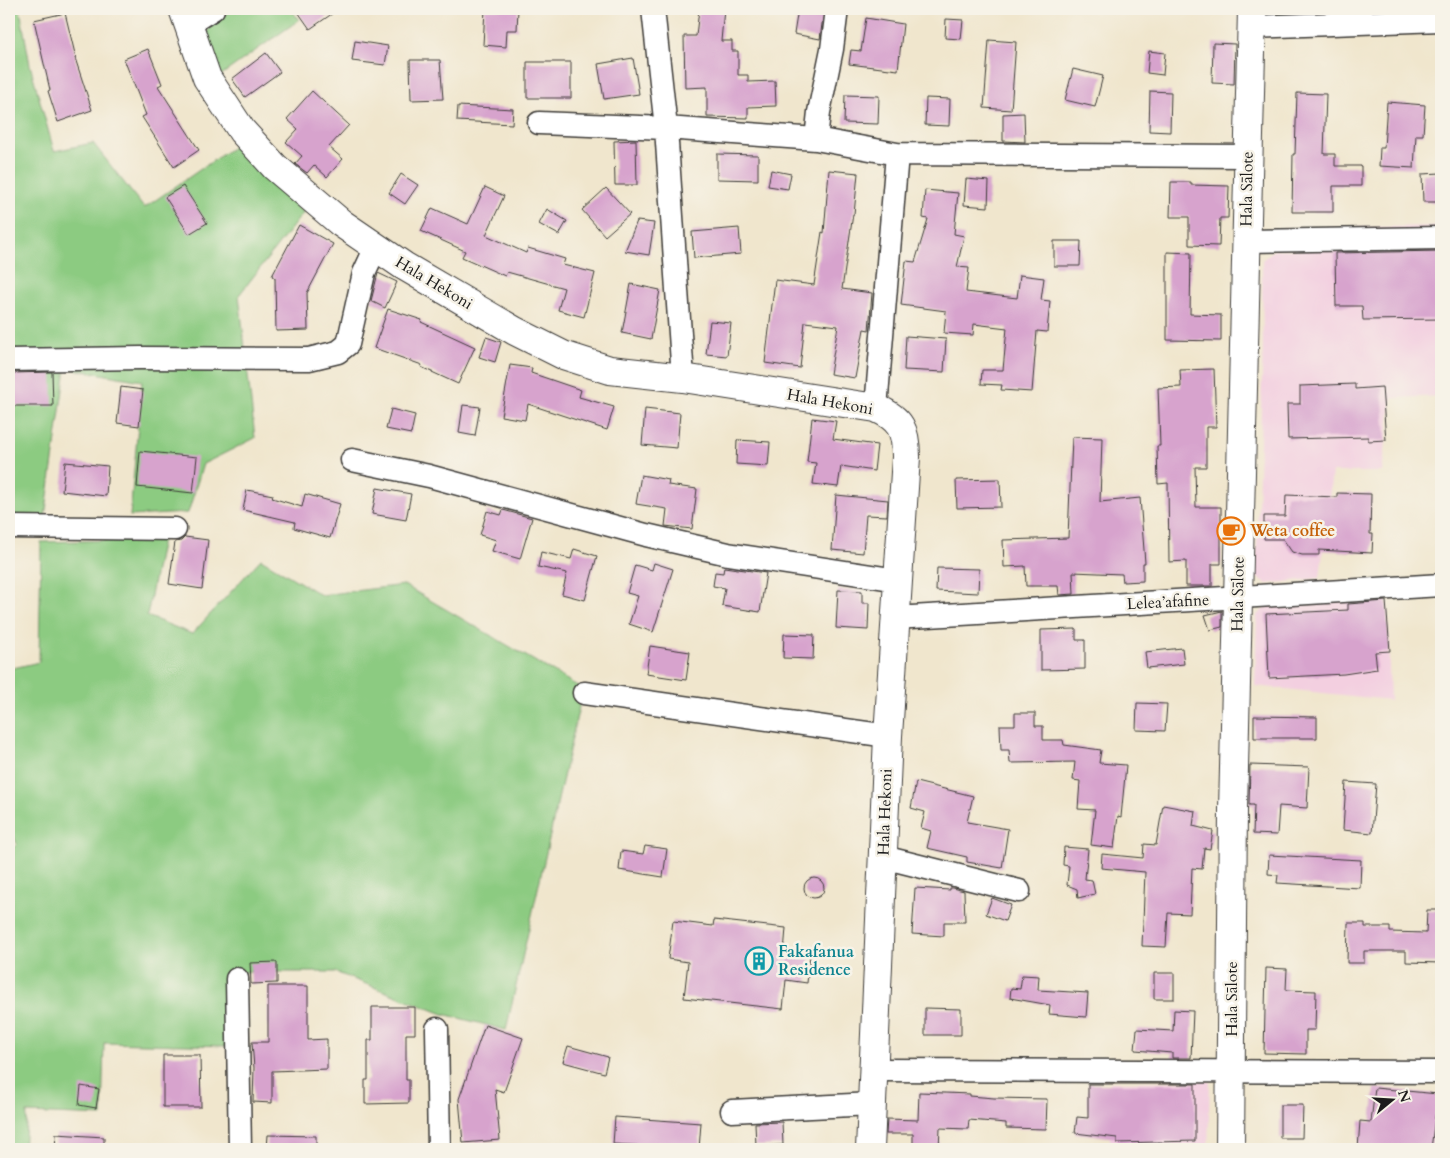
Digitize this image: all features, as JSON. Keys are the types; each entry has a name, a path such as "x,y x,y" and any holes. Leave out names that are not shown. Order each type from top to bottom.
{"street":[{"path":"185,17 212,9"},
{"path":"653,9 666,128 683,378"},
{"path":"816,139 837,9"},
{"name":"Hala Hekoni","path":"185,17 208,78 242,131 275,167 341,223 376,247 404,266 515,331 563,355 610,370 683,378 876,408 890,414 901,425 906,441 888,736 870,1149"},
{"path":"1252,18 1441,20"},
{"name":"Hala Sālote","path":"1230,1149 1233,810 1252,18"},
{"path":"539,123 666,128 816,139 897,154 1248,156"},
{"path":"876,408 897,154"},
{"path":"1246,241 1441,238"},
{"path":"9,360 141,358 310,359 338,352 348,344 364,273 376,247"},
{"path":"352,460 429,476 646,536 728,554 898,580"},
{"path":"9,527 175,529"},
{"name":"Lelea’afafine","path":"895,618 1441,585"},
{"path":"584,693 888,736"},
{"path":"883,857 1019,891"},
{"path":"237,979 240,1149"},
{"path":"437,1029 440,1149"},
{"path":"874,1070 1441,1072"},
{"path":"732,1111 872,1104"}],"shaded area":[{"path":"1441,226 1441,396 1392,398 1382,472 1332,472 1320,578 1266,584 1256,576 1263,346 1262,260 1274,250 1323,249 1322,228"},
{"path":"1387,597 1390,700 1255,686 1257,615 1272,602"},
{"path":"1210,1081 1208,1149 1110,1149 1110,1082"}],"green space":[{"path":"9,9 20,9 30,65 54,151 93,143 144,208 236,145 304,212 239,295 255,438 203,464 188,513 130,516 142,381 66,368 45,517 9,517"},
{"path":"233,9 291,9 299,20 217,78 204,38 212,23"},
{"path":"1273,9 1441,9 1441,12 1279,17"},
{"path":"162,539 147,616 192,634 261,559 321,595 404,585 581,688 581,698 506,1030 443,1014 335,972 225,972 227,1046 104,1043 102,1116 27,1113 24,1149 9,1149 9,852 17,844 9,826 9,669 39,662 41,542"}],"building":[{"path":"296,9 339,9 310,29"},
{"path":"485,9 518,9 517,30 507,30 506,47 483,45"},
{"path":"699,9 724,9 721,41 732,41 732,51 738,51 738,75 748,75 748,82 775,81 776,106 748,107 748,118 707,117 707,87 685,88 684,36 696,36"},
{"path":"798,9 824,9 820,39 794,34"},
{"path":"65,13 75,58 92,110 58,122 48,91 50,90 34,20"},
{"path":"866,18 903,24 898,70 849,64 851,50 861,51"},
{"path":"946,19 963,20 961,39 945,38"},
{"path":"989,40 1016,42 1011,110 984,108"},
{"path":"355,41 388,46 385,65 352,61"},
{"path":"1213,43 1235,44 1234,84 1212,83"},
{"path":"148,49 162,84 158,86 199,150 174,167 142,117 146,115 124,59"},
{"path":"1149,51 1165,53 1163,75 1147,73"},
{"path":"266,53 280,72 245,97 232,79"},
{"path":"633,58 639,94 604,99 598,64"},
{"path":"410,60 440,60 443,99 411,100"},
{"path":"527,62 571,62 571,98 527,98"},
{"path":"1073,69 1103,76 1095,107 1065,100"},
{"path":"312,91 349,125 329,147 343,159 327,177 314,165 307,173 295,164 302,156 286,142 298,129 287,119"},
{"path":"1150,91 1171,92 1170,132 1149,131"},
{"path":"1297,93 1326,94 1324,154 1335,154 1335,166 1361,166 1361,186 1333,186 1333,212 1292,212"},
{"path":"845,95 879,96 878,124 844,123"},
{"path":"926,98 950,99 949,126 925,125"},
{"path":"1387,102 1425,105 1423,135 1416,135 1414,168 1379,166 1380,148 1384,148"},
{"path":"458,106 513,109 512,124 457,121"},
{"path":"1024,113 1025,142 1003,141 1003,114"},
{"path":"636,140 637,185 615,185 614,141"},
{"path":"717,154 758,155 758,180 717,179"},
{"path":"771,170 791,174 788,189 768,186"},
{"path":"829,170 858,173 854,214 842,289 872,293 869,330 864,329 855,378 830,374 838,326 805,322 800,368 765,363 775,280 814,285 822,232 824,233"},
{"path":"1441,173 1441,202 1423,202 1422,174"},
{"path":"401,174 418,185 405,204 389,193"},
{"path":"966,179 989,181 988,207 964,205"},
{"path":"1171,182 1191,182 1191,185 1229,186 1228,218 1220,218 1219,246 1189,245 1189,217 1170,217"},
{"path":"183,186 207,223 189,234 165,197"},
{"path":"485,187 504,196 486,235 526,253 528,248 565,259 563,265 595,273 584,317 558,310 564,288 507,272 505,276 462,257 465,251 421,231 432,208 468,224"},
{"path":"606,188 630,214 605,236 582,210"},
{"path":"925,190 958,193 954,234 964,236 957,267 969,268 966,292 1017,298 1020,275 1044,278 1041,300 1050,301 1047,332 1037,331 1032,392 1001,390 1002,385 981,384 982,370 1003,370 1007,328 974,324 973,335 944,333 946,311 901,305 906,261 915,262 928,219 923,218"},
{"path":"547,209 567,221 559,235 539,224"},
{"path":"637,221 654,223 649,255 625,251"},
{"path":"299,225 333,244 307,293 308,330 276,331 275,278 272,276"},
{"path":"739,228 741,254 694,258 692,232"},
{"path":"1054,241 1081,241 1080,266 1054,266"},
{"path":"1441,251 1441,319 1363,320 1362,306 1336,306 1335,253"},
{"path":"1167,252 1191,253 1190,314 1221,315 1221,341 1167,340"},
{"path":"378,273 397,282 385,308 371,301"},
{"path":"631,284 660,290 651,339 622,333"},
{"path":"388,309 422,320 421,322 475,347 458,384 421,367 422,365 374,348"},
{"path":"710,321 731,323 727,356 706,354"},
{"path":"906,336 946,339 944,372 904,370"},
{"path":"486,337 501,342 495,362 479,357"},
{"path":"510,365 532,368 531,373 581,390 579,397 614,407 607,430 528,404 525,420 501,416"},
{"path":"1214,369 1216,427 1206,427 1206,467 1195,467 1196,507 1221,507 1221,564 1212,564 1212,586 1186,586 1186,561 1169,562 1168,483 1158,484 1157,446 1160,446 1158,388 1181,387 1180,370"},
{"path":"52,372 53,406 12,406 12,373"},
{"path":"1355,384 1355,389 1382,387 1386,440 1368,441 1368,437 1288,439 1287,404 1300,404 1300,386"},
{"path":"121,387 143,390 139,426 117,423"},
{"path":"463,405 480,407 475,436 459,433"},
{"path":"391,409 415,415 411,434 386,429"},
{"path":"645,409 680,413 677,448 642,445"},
{"path":"812,418 836,421 833,439 877,445 874,471 841,466 838,487 813,484 816,463 807,462"},
{"path":"1072,437 1102,438 1100,502 1140,498 1145,563 1143,563 1143,581 1123,582 1122,574 1073,572 1074,594 1059,595 1058,586 1026,586 1025,566 1004,567 1003,540 1068,538"},
{"path":"737,440 770,442 768,466 736,464"},
{"path":"140,451 197,457 193,493 137,487"},
{"path":"65,462 108,466 106,496 62,491"},
{"path":"641,475 669,480 668,485 697,489 692,529 665,526 667,509 636,504"},
{"path":"1000,479 1001,507 957,508 956,480"},
{"path":"377,488 411,494 406,520 372,514"},
{"path":"247,490 273,495 272,498 302,507 305,494 340,504 330,538 294,528 295,522 243,510"},
{"path":"1337,493 1371,494 1370,534 1373,534 1372,553 1319,550 1319,555 1302,555 1292,552 1283,539 1264,539 1264,516 1285,516 1286,495 1337,497"},
{"path":"836,495 888,500 887,516 866,515 863,553 832,550"},
{"path":"503,510 532,518 520,559 492,551 496,540 480,535 487,511 501,515"},
{"path":"185,537 208,540 202,589 169,584 175,542 181,541"},
{"path":"574,549 597,556 585,600 562,594 567,573 538,567 541,552 571,559"},
{"path":"654,563 673,569 653,632 629,624 638,596 627,593 635,565 652,570"},
{"path":"724,567 766,573 760,612 722,606 725,588 713,586 715,572 723,573"},
{"path":"937,568 979,569 978,593 936,591"},
{"path":"838,590 862,591 862,603 869,603 868,630 836,628"},
{"path":"1386,601 1390,651 1375,652 1377,669 1344,674 1269,678 1266,614 1348,610 1348,604"},
{"path":"1222,611 1222,627 1210,630 1205,615"},
{"path":"1076,629 1076,640 1085,640 1085,669 1041,670 1041,630"},
{"path":"784,634 814,635 813,659 783,658"},
{"path":"650,646 690,652 686,680 646,674"},
{"path":"1182,648 1184,664 1147,668 1145,652"},
{"path":"1137,703 1167,704 1165,731 1136,730"},
{"path":"1015,713 1035,713 1035,726 1043,726 1043,740 1063,740 1064,745 1101,750 1099,763 1126,765 1121,817 1118,816 1114,848 1091,845 1095,810 1078,809 1080,781 1073,780 1075,762 1010,763 1009,750 1001,750 1000,725 1015,725"},
{"path":"1254,716 1317,717 1317,738 1254,738"},
{"path":"1250,765 1309,767 1307,808 1279,806 1277,835 1253,834 1254,805 1249,805"},
{"path":"916,782 973,796 967,822 1008,829 1002,868 967,862 967,857 927,848 931,831 921,828 925,812 911,808"},
{"path":"1346,782 1376,784 1372,833 1343,830"},
{"path":"1163,805 1195,811 1193,826 1213,831 1210,849 1204,848 1202,869 1192,868 1190,914 1168,913 1166,947 1142,946 1145,872 1101,868 1102,854 1143,858 1144,844 1156,845"},
{"path":"645,846 667,849 663,877 619,870 621,851 643,854"},
{"path":"1064,847 1088,849 1085,879 1092,880 1095,894 1078,898 1077,889 1067,885 1069,866 1063,865"},
{"path":"1269,855 1361,860 1360,888 1277,883 1278,875 1268,874"},
{"path":"814,878 821,881 824,888 821,895 814,898 807,895 804,888 807,881"},
{"path":"915,888 950,890 952,888 964,891 965,922 944,922 944,936 912,934"},
{"path":"992,898 1011,905 1005,921 986,914"},
{"path":"1427,910 1441,910 1441,963 1406,962 1406,951 1364,951 1364,963 1347,963 1348,923 1365,923 1365,927 1390,927 1390,932 1426,933"},
{"name":"Fakafanua Residence","path":"714,920 786,928 784,952 810,955 807,983 786,980 783,1009 684,998 688,962 668,959 673,921 713,926"},
{"path":"277,962 277,983 251,984 250,963"},
{"path":"1266,968 1287,969 1286,990 1316,991 1315,1030 1306,1030 1306,1054 1264,1053"},
{"path":"1154,973 1174,973 1174,999 1154,999"},
{"path":"1022,975 1039,976 1038,990 1088,993 1086,1017 1049,1014 1050,1005 1010,998 1011,988 1020,989"},
{"path":"268,986 308,986 308,1040 327,1039 327,1069 272,1071 272,1103 253,1102 254,1068 252,1042 268,1042"},
{"path":"372,1007 415,1007 415,1034 406,1034 406,1080 409,1080 409,1103 365,1104 365,1080 368,1080 368,1040 372,1040"},
{"path":"925,1008 961,1009 961,1035 925,1035"},
{"path":"1174,1010 1193,1011 1191,1058 1172,1058 1172,1053 1135,1050 1137,1029 1173,1031"},
{"path":"485,1025 523,1038 504,1092 495,1089 500,1140 463,1143 459,1099"},
{"path":"568,1046 608,1057 604,1073 563,1062"},
{"path":"163,1055 200,1055 201,1107 163,1107"},
{"path":"1088,1084 1195,1084 1195,1141 1117,1143 1117,1138 1075,1133 1077,1117 1088,1118"},
{"path":"81,1086 99,1089 96,1108 79,1105"},
{"path":"1375,1088 1438,1094 1431,1149 1358,1149 1360,1121 1371,1122"},
{"path":"919,1092 970,1094 970,1096 994,1098 1047,1099 1046,1129 1006,1128 1006,1123 969,1120 968,1129 940,1128 939,1149 913,1149 913,1134 886,1134 887,1119 918,1120"},
{"path":"1280,1105 1303,1105 1302,1138 1280,1138"},
{"path":"615,1117 701,1123 699,1149 613,1144"},
{"path":"782,1122 783,1145 756,1146 755,1123"},
{"path":"56,1134 104,1137 104,1149 55,1149"},
{"path":"268,1135 316,1136 316,1149 267,1149"}],"place":[{"name":"Weta coffee","path":"1231,531"},
{"name":"Fakafanua Residence","path":"759,961"}]}
